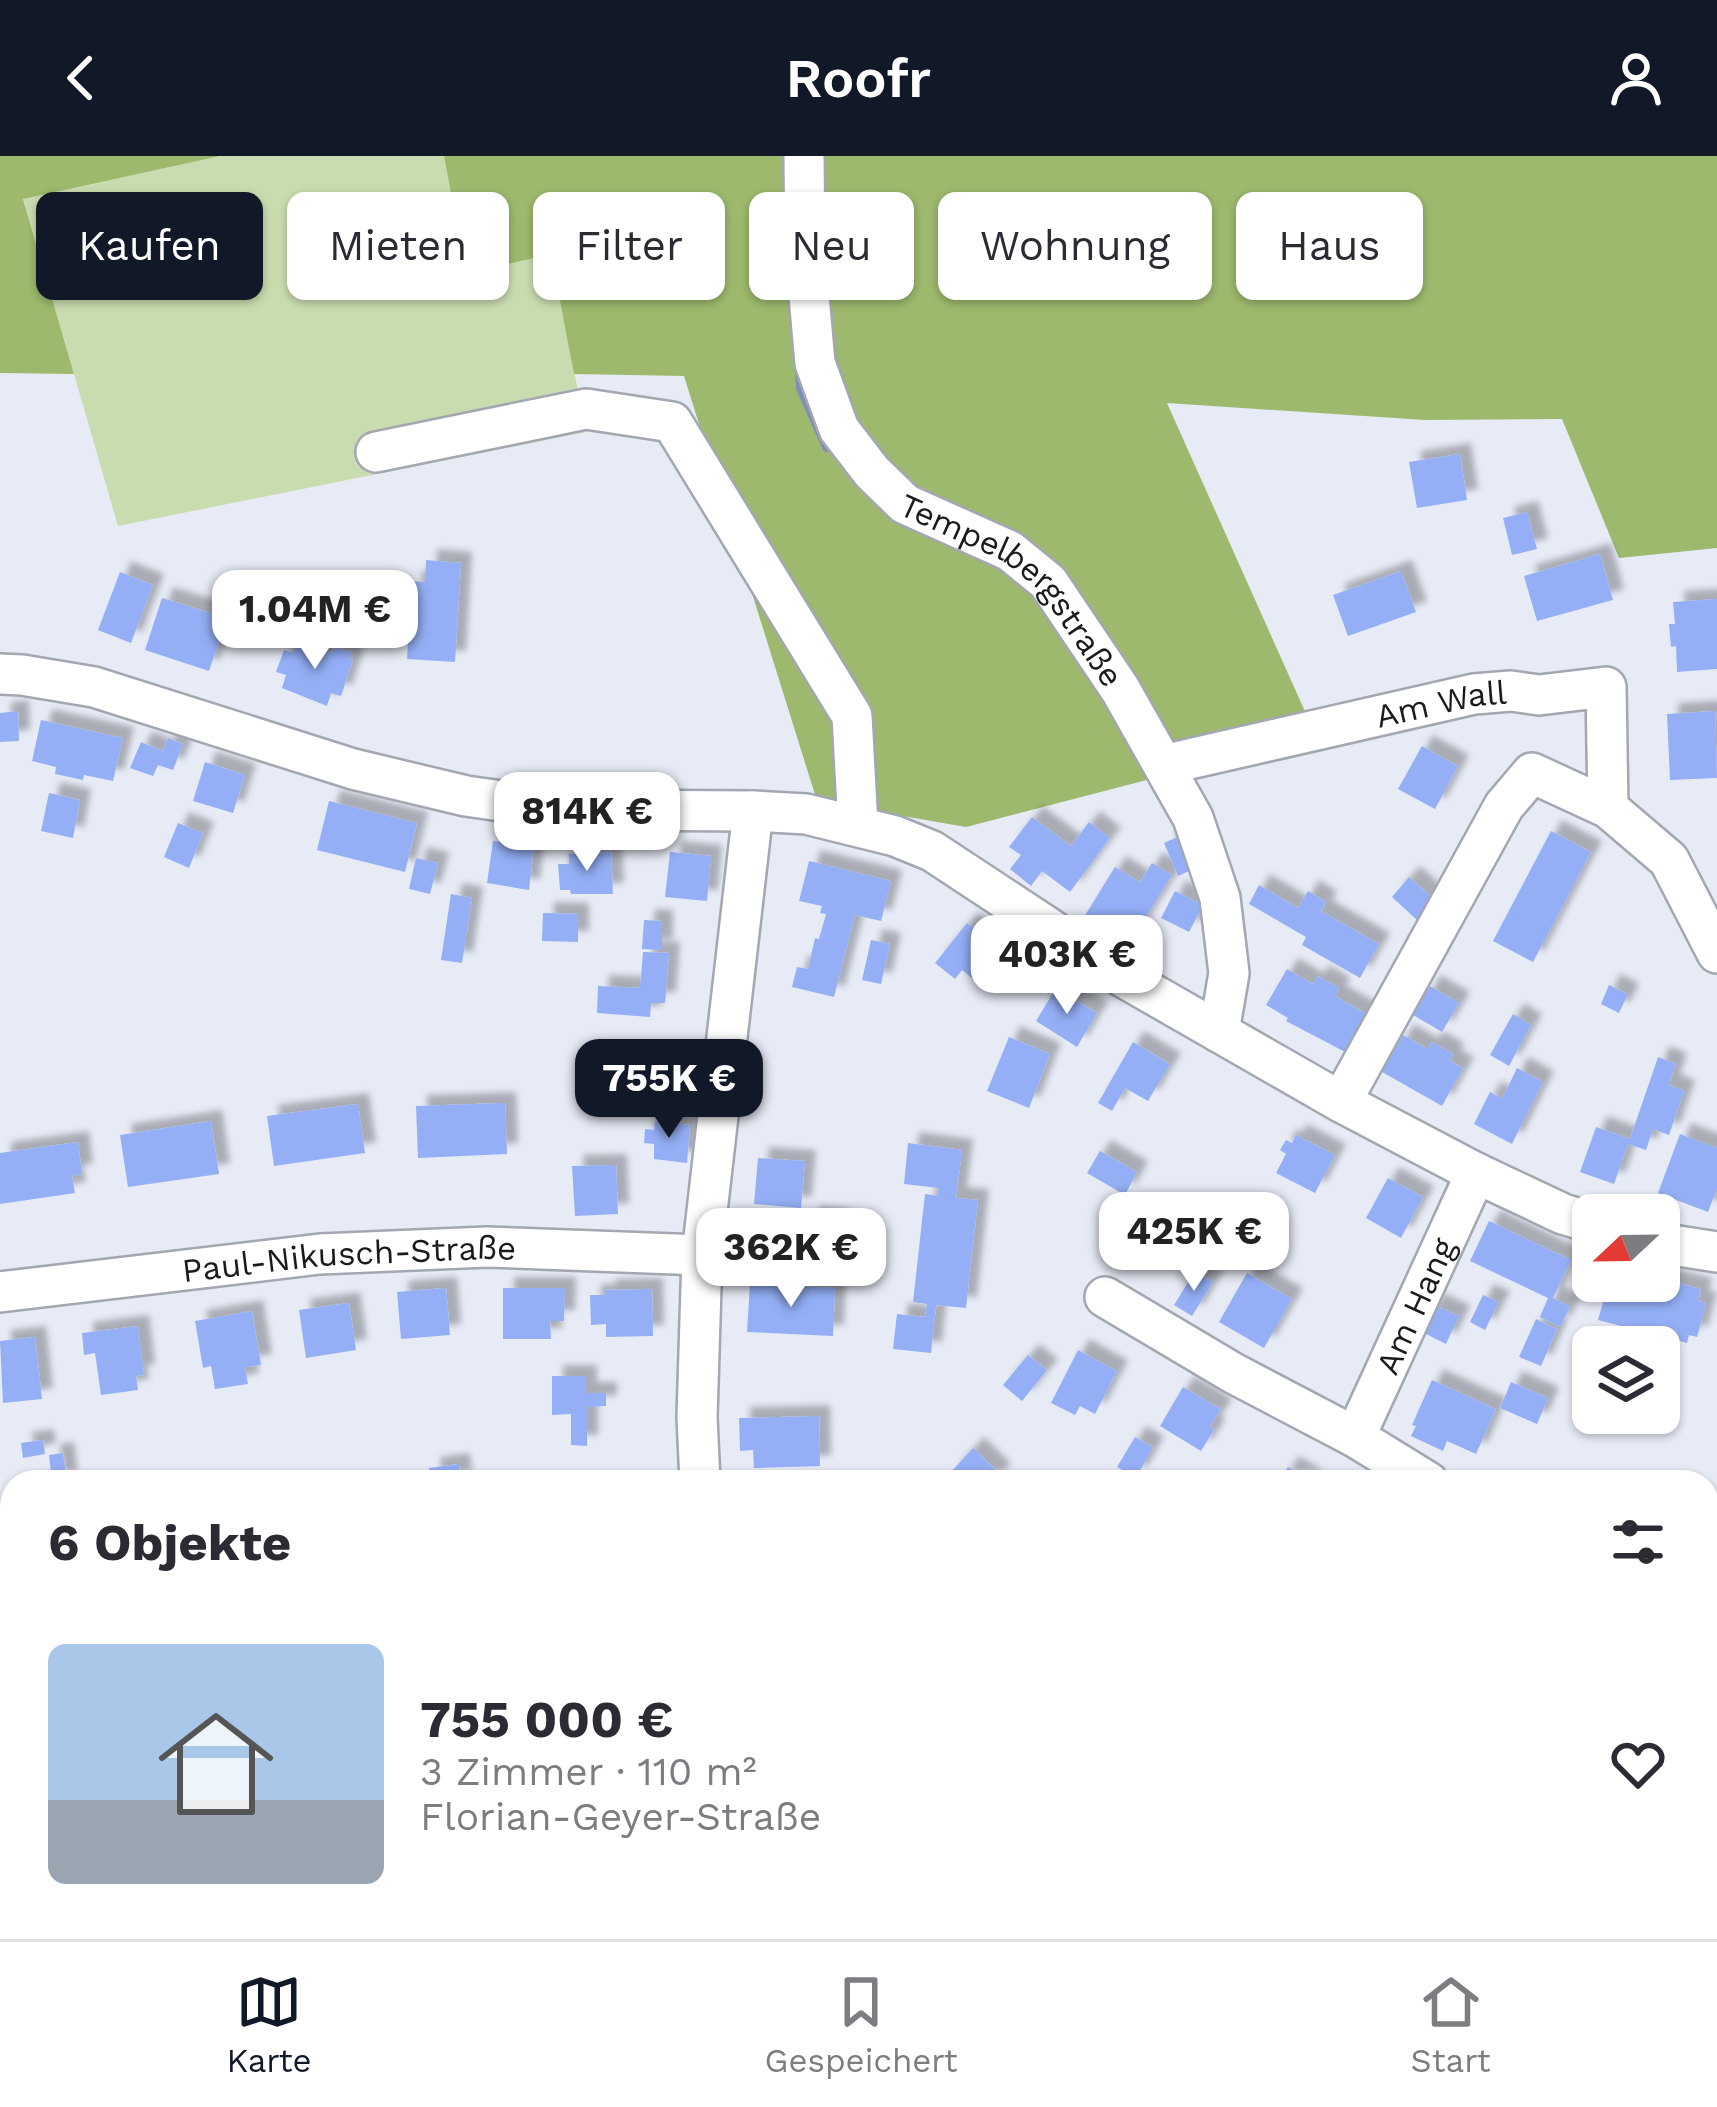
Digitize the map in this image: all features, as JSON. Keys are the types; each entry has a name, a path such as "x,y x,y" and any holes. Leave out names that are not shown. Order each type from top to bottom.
{"street":[{"name":"Tempelbergstraße","path":"804,156 805,251 815,363 839,429 872,472 905,504 1010,551 1048,582 1120,689 1192,818 1220,898 1229,973 1219,1032"},
{"path":"376,452 586,410 671,422 852,716 858,826"},
{"path":"0,674 94,687 353,769 466,796 596,810 806,814 932,851 1123,976 1341,1102 1476,1174 1572,1217"},
{"name":"Am Wall","path":"1162,765 1474,694 1539,695 1606,687 1608,808"},
{"path":"1341,1102 1504,806 1532,772 1608,808 1669,860 1717,953"},
{"path":"699,1470 702,1255 753,811"},
{"name":"Am Hang","path":"1355,1437 1476,1174"},
{"path":"1680,1246 1717,1252"},
{"name":"Paul-Nikusch-Straße","path":"0,1292 320,1254 487,1247 702,1255"},
{"path":"1105,1298 1409,1470"}],"green space":[{"path":"0,156 220,156 55,192 36,192 36,196 23,199 36,244 36,300 52,300 74,374 0,373"},
{"path":"220,156 444,156 451,192 287,192 287,300 509,300 509,263 533,258 533,300 560,300 586,432 118,526 53,300 263,300 263,192 51,192"},
{"path":"444,156 1717,156 1717,548 1619,558 1562,419 1425,420 1167,403 1316,736 966,827 817,801 684,376 574,374 560,300 725,300 725,192 533,192 533,258 509,264 509,192 451,192"},
{"path":"36,195 36,243 23,198"}],"building":[{"path":"1460,454 1467,500 1417,508 1409,462"},
{"path":"1527,512 1537,549 1512,555 1503,518"},
{"path":"1600,554 1613,600 1537,621 1524,576"},
{"path":"426,560 461,563 455,662 407,659 411,581 425,582"},
{"path":"1401,571 1416,612 1348,636 1333,595"},
{"path":"120,572 153,585 131,643 98,630"},
{"path":"162,598 227,618 209,671 145,650"},
{"path":"1717,599 1717,669 1677,672 1669,624 1675,624 1673,602"},
{"path":"298,641 332,653 335,647 351,652 353,660 341,696 331,693 327,706 282,688 286,675 276,672 284,650 294,653"},
{"path":"18,711 19,741 0,742 0,713"},
{"path":"1715,711 1717,778 1670,780 1667,714"},
{"path":"41,720 123,738 113,781 55,774 56,767 32,761"},
{"path":"168,738 183,744 173,770 158,765 153,776 130,768 141,742 163,751"},
{"path":"1422,746 1458,766 1435,809 1398,789"},
{"path":"205,762 245,775 233,813 193,801"},
{"path":"49,793 80,800 73,838 41,831"},
{"path":"329,801 417,823 405,872 317,850"},
{"path":"1032,817 1071,846 1089,822 1110,838 1070,892 1042,871 1031,886 1010,869 1021,855 1009,847"},
{"path":"178,823 203,833 189,868 164,857"},
{"path":"1551,831 1591,852 1533,962 1493,941"},
{"path":"1184,834 1198,867 1178,876 1164,843"},
{"path":"493,841 534,846 529,890 487,883"},
{"path":"611,852 613,894 560,890 558,864 569,864 569,854"},
{"path":"670,852 711,856 707,901 665,897"},
{"path":"416,858 438,863 430,894 409,889"},
{"path":"809,861 891,881 881,921 855,915 834,997 792,987 797,967 808,969 826,914 820,913 822,906 799,901"},
{"path":"1152,863 1172,875 1135,934 1107,917 1101,928 1084,917 1115,867 1140,882"},
{"path":"1409,877 1436,901 1418,921 1392,897"},
{"path":"1259,885 1298,908 1308,891 1326,902 1321,911 1379,944 1360,978 1302,945 1306,937 1249,904"},
{"path":"1175,891 1203,905 1189,932 1161,918"},
{"path":"451,894 472,898 462,963 441,960"},
{"path":"543,913 578,914 578,942 542,941"},
{"path":"644,920 662,921 662,950 642,949"},
{"path":"967,923 1004,953 979,984 962,970 955,979 935,963"},
{"path":"871,940 890,944 881,984 862,980"},
{"path":"643,952 669,953 665,1003 651,1003 650,1017 597,1013 598,986 640,988"},
{"path":"1287,969 1313,984 1318,976 1339,988 1335,996 1368,1015 1347,1053 1266,1005"},
{"path":"1609,985 1628,994 1619,1013 1601,1004"},
{"path":"1430,986 1459,1003 1442,1032 1413,1015"},
{"path":"1056,988 1097,1013 1077,1047 1036,1021"},
{"path":"1513,1014 1531,1025 1509,1066 1490,1055"},
{"path":"1403,1035 1428,1049 1432,1042 1453,1054 1450,1061 1463,1068 1442,1106 1382,1072"},
{"path":"1009,1037 1050,1054 1029,1108 987,1091"},
{"path":"1133,1042 1170,1064 1148,1101 1125,1088 1112,1111 1098,1103"},
{"path":"1658,1057 1676,1064 1669,1085 1684,1091 1669,1135 1653,1129 1646,1150 1628,1144 1614,1184 1580,1172 1596,1127 1630,1139"},
{"path":"1517,1068 1543,1082 1512,1144 1474,1124 1490,1092 1502,1099"},
{"path":"505,1103 507,1154 418,1158 416,1106"},
{"path":"358,1104 365,1153 274,1166 267,1116"},
{"path":"211,1121 219,1174 128,1187 120,1135"},
{"path":"655,1121 690,1125 687,1163 654,1159 654,1144 644,1143 645,1129 654,1130"},
{"path":"1680,1134 1717,1148 1717,1188 1708,1212 1680,1201 1680,1194 1658,1193"},
{"path":"1296,1135 1335,1155 1315,1193 1276,1173 1286,1154 1280,1150"},
{"path":"78,1142 82,1174 72,1176 75,1193 0,1204 0,1153"},
{"path":"908,1143 962,1150 956,1198 978,1200 966,1308 936,1305 931,1353 893,1349 897,1314 925,1317 927,1304 913,1302 925,1194 938,1196 939,1188 904,1184"},
{"path":"1100,1151 1137,1172 1125,1195 1087,1173"},
{"path":"758,1158 805,1161 801,1208 754,1204"},
{"path":"616,1165 618,1214 575,1216 572,1166"},
{"path":"1388,1178 1423,1197 1401,1238 1366,1218"},
{"path":"809,1217 839,1220 835,1253 806,1250"},
{"path":"1489,1221 1571,1260 1553,1298 1570,1307 1560,1327 1540,1317 1548,1298 1470,1261"},
{"path":"1195,1271 1213,1282 1192,1316 1174,1305"},
{"path":"1247,1273 1292,1299 1264,1348 1219,1322"},
{"path":"750,1284 835,1288 833,1336 747,1332"},
{"path":"1680,1284 1701,1289 1698,1301 1706,1303 1697,1337 1689,1335 1687,1343 1680,1341 1680,1326 1621,1326 1598,1320 1603,1302 1680,1302"},
{"path":"446,1288 450,1335 401,1339 397,1292"},
{"path":"503,1288 565,1288 564,1321 550,1321 551,1339 503,1339"},
{"path":"652,1289 653,1336 606,1337 606,1324 591,1325 590,1295"},
{"path":"1483,1295 1499,1302 1485,1330 1470,1322"},
{"path":"349,1303 356,1350 306,1358 299,1310"},
{"path":"1432,1304 1459,1316 1446,1344 1420,1331"},
{"path":"252,1311 261,1365 245,1367 248,1384 215,1389 211,1366 203,1368 195,1321"},
{"path":"1536,1319 1557,1329 1541,1366 1519,1357"},
{"path":"138,1326 144,1375 136,1376 138,1390 101,1395 95,1353 84,1355 82,1333"},
{"path":"35,1337 42,1399 3,1403 0,1341"},
{"path":"1078,1350 1117,1371 1095,1414 1080,1406 1075,1415 1051,1403"},
{"path":"1028,1355 1047,1370 1022,1401 1003,1385"},
{"path":"552,1376 586,1376 586,1393 606,1393 606,1406 587,1407 587,1446 571,1445 571,1414 552,1415"},
{"path":"1432,1380 1496,1409 1476,1454 1447,1441 1443,1451 1411,1436"},
{"path":"1511,1382 1548,1398 1537,1424 1500,1408"},
{"path":"1183,1387 1221,1409 1201,1451 1160,1426"},
{"path":"819,1416 820,1466 754,1468 753,1450 740,1451 739,1418"},
{"path":"1135,1437 1153,1447 1140,1470 1117,1467"},
{"path":"43,1440 45,1454 23,1458 21,1443"},
{"path":"973,1448 996,1470 953,1470"},
{"path":"63,1453 65,1470 51,1470 49,1455"},
{"path":"459,1464 460,1470 429,1470"}],"waterway":[{"path":"800,366 801,388 827,447"}]}
